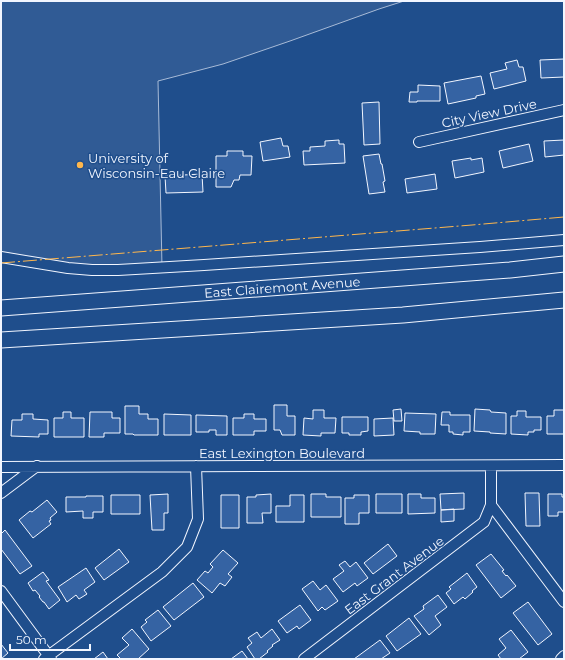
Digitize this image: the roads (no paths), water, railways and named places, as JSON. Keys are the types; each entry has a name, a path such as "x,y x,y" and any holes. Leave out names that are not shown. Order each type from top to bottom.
{"main road":[{"name":"East Clairemont Avenue","path":"1,308 510,270 564,264"},
{"path":"1,340 403,315 564,300"}],"street":[{"name":"City View Drive","path":"419,142 564,110"},
{"path":"1,257 68,268 118,270 480,247 564,240"},
{"name":"East Lexington Boulevard","path":"1,466 564,466"},
{"path":"1,493 37,466"},
{"path":"1,591 48,658 162,572 187,547 198,519 196,466"},
{"path":"491,466 491,505 564,602"},
{"name":"East Grant Avenue","path":"304,659 484,522 491,505"},
{"path":"560,659 564,656"}],"place":[{"name":"University of Wisconsin-Eau Claire","path":"80,165"}]}
